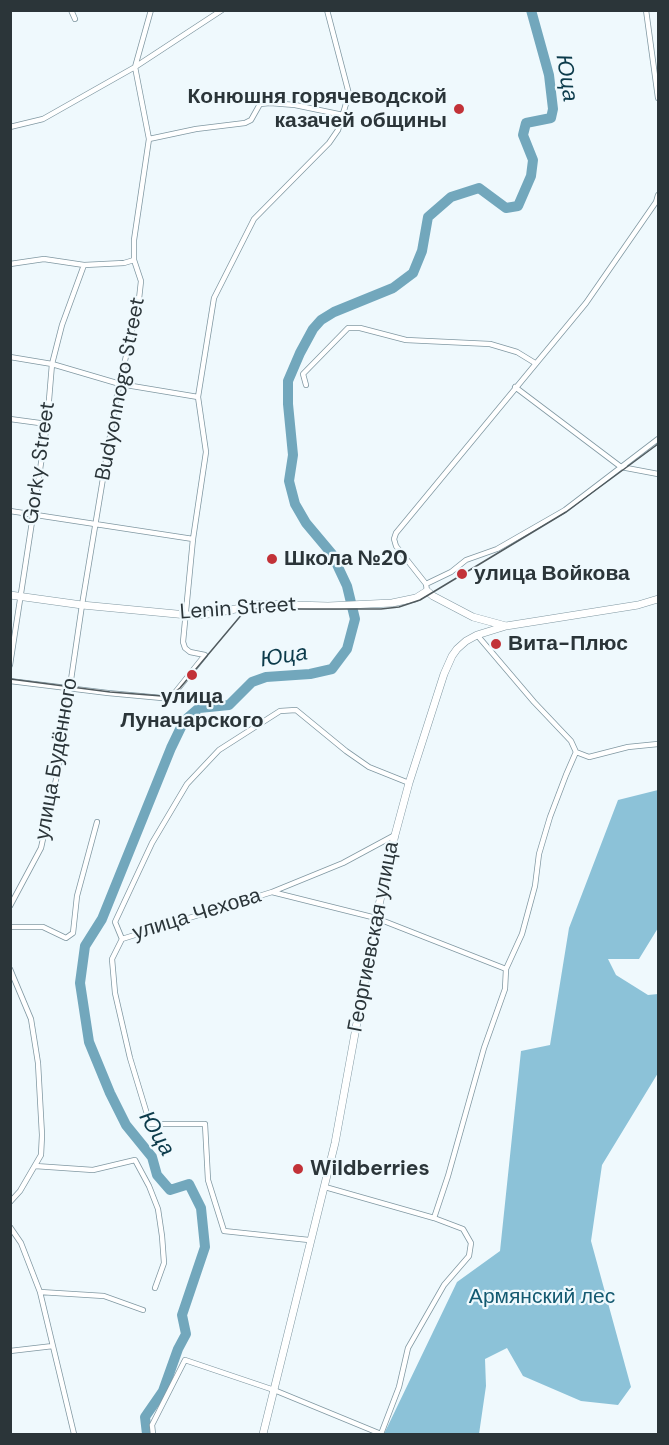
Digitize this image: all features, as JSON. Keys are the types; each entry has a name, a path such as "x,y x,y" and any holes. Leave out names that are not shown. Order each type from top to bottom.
{"main road":[{"name":"Lenin Street","path":"10,595 82,605 187,615 210,614 261,604 328,606 392,603 416,598 427,587"},
{"path":"427,587 473,616 506,626"},
{"name":"Георгиевская улица","path":"263,1434 309,1240 325,1187 376,918 395,835 409,783 452,656 459,646 477,635 506,626 638,605 658,599"},
{"path":"473,616 477,626 477,635"}],"street":[{"path":"71,10 75,19"},
{"path":"135,68 151,10"},
{"path":"10,127 43,119 135,68 222,10"},
{"path":"10,681 162,698 173,695 205,655 190,652 185,648 183,642 193,539 206,452 198,397 214,298 254,219 329,143 338,130 349,94 327,10"},
{"path":"646,10 658,98"},
{"name":"Budyonnogo Street","path":"82,605 120,384 141,281 134,260 134,240 149,139 135,68"},
{"path":"149,139 196,129 245,123 251,120 260,104 295,105 343,115"},
{"path":"658,195 656,202 586,303 396,533 394,539 396,546 427,587 466,560 497,549 565,510 658,440"},
{"path":"10,264 44,260 84,265 124,263 134,260"},
{"name":"Gorky Street","path":"10,665 47,424 52,364 62,324 84,265"},
{"path":"306,385 303,374 348,328 360,328 406,340 490,344 517,352 535,363"},
{"path":"10,357 52,364 120,384 198,397"},
{"path":"515,387 621,467 658,474"},
{"path":"10,419 47,424"},
{"path":"10,511 193,539"},
{"name":"улица Будённого","path":"10,906 41,849 57,775 82,605"},
{"path":"477,635 534,702 571,741 576,752 589,757 628,747 658,744"},
{"path":"309,1240 224,1231 208,1180 205,1124 150,1124 130,1058 115,993 112,959 122,939 115,922 152,843 187,784 219,750 280,711 296,710 369,767 409,783"},
{"path":"434,1218 484,1048 506,989 506,969 522,934 535,886 539,854 550,817 576,752"},
{"path":"10,927 43,927 66,938 73,933 77,896 97,822"},
{"name":"улица Чехова","path":"122,939 272,892 343,864 395,835"},
{"name":"улица Чехова","path":"272,892 376,918 506,969"},
{"path":"10,969 31,1019 38,1063 41,1113 41,1155 20,1191 10,1202"},
{"path":"35,1166 93,1170 135,1160 158,1209 164,1263 155,1288"},
{"path":"153,1434 152,1425 185,1360 274,1390 381,1434 399,1387 408,1348 444,1285 469,1256 471,1244 463,1229 434,1218 325,1187"},
{"path":"10,1227 21,1243 40,1293 74,1434"},
{"path":"40,1293 104,1296 143,1310"},
{"path":"10,1351 53,1346"}],"green space":[{"name":"Армянский лес","path":"658,790 658,928 639,959 608,959 616,975 648,995 658,994 658,1073 602,1165 591,1241 631,1387 618,1405 581,1401 523,1376 507,1348 485,1359 486,1386 479,1434 384,1434 457,1282 500,1251 521,1051 550,1045 569,928 618,800"}],"waterway":[{"name":"Юца","path":"147,1434 145,1417 163,1391 178,1349 186,1334 182,1315 205,1247 201,1208 189,1184 170,1190 157,1175 152,1157 126,1125 110,1093 89,1042 80,983 85,946 102,919 184,721 199,708 229,705 252,682 266,677 310,674 332,669 347,649 355,619 347,586 332,554 306,523 295,504 289,481 293,455 288,381 300,353 313,329 321,320 334,312 393,288 413,273 422,251 428,217 451,197 479,188 506,208 518,206 531,176 533,160 523,135 526,123 551,118 553,109 549,75 531,10"}],"tram line":[{"path":"10,679 110,692 162,696 172,694 180,688 243,613 255,609 381,609 399,607 420,600 566,512 658,444"}],"place":[{"name":"Конюшня горячеводской казачей общины","path":"459,109"},
{"name":"Школа №20","path":"272,559"},
{"name":"улица Войкова","path":"462,574"},
{"name":"Вита-Плюс","path":"496,644"},
{"name":"улица Луначарского","path":"192,675"},
{"name":"Wildberries","path":"298,1169"}]}
